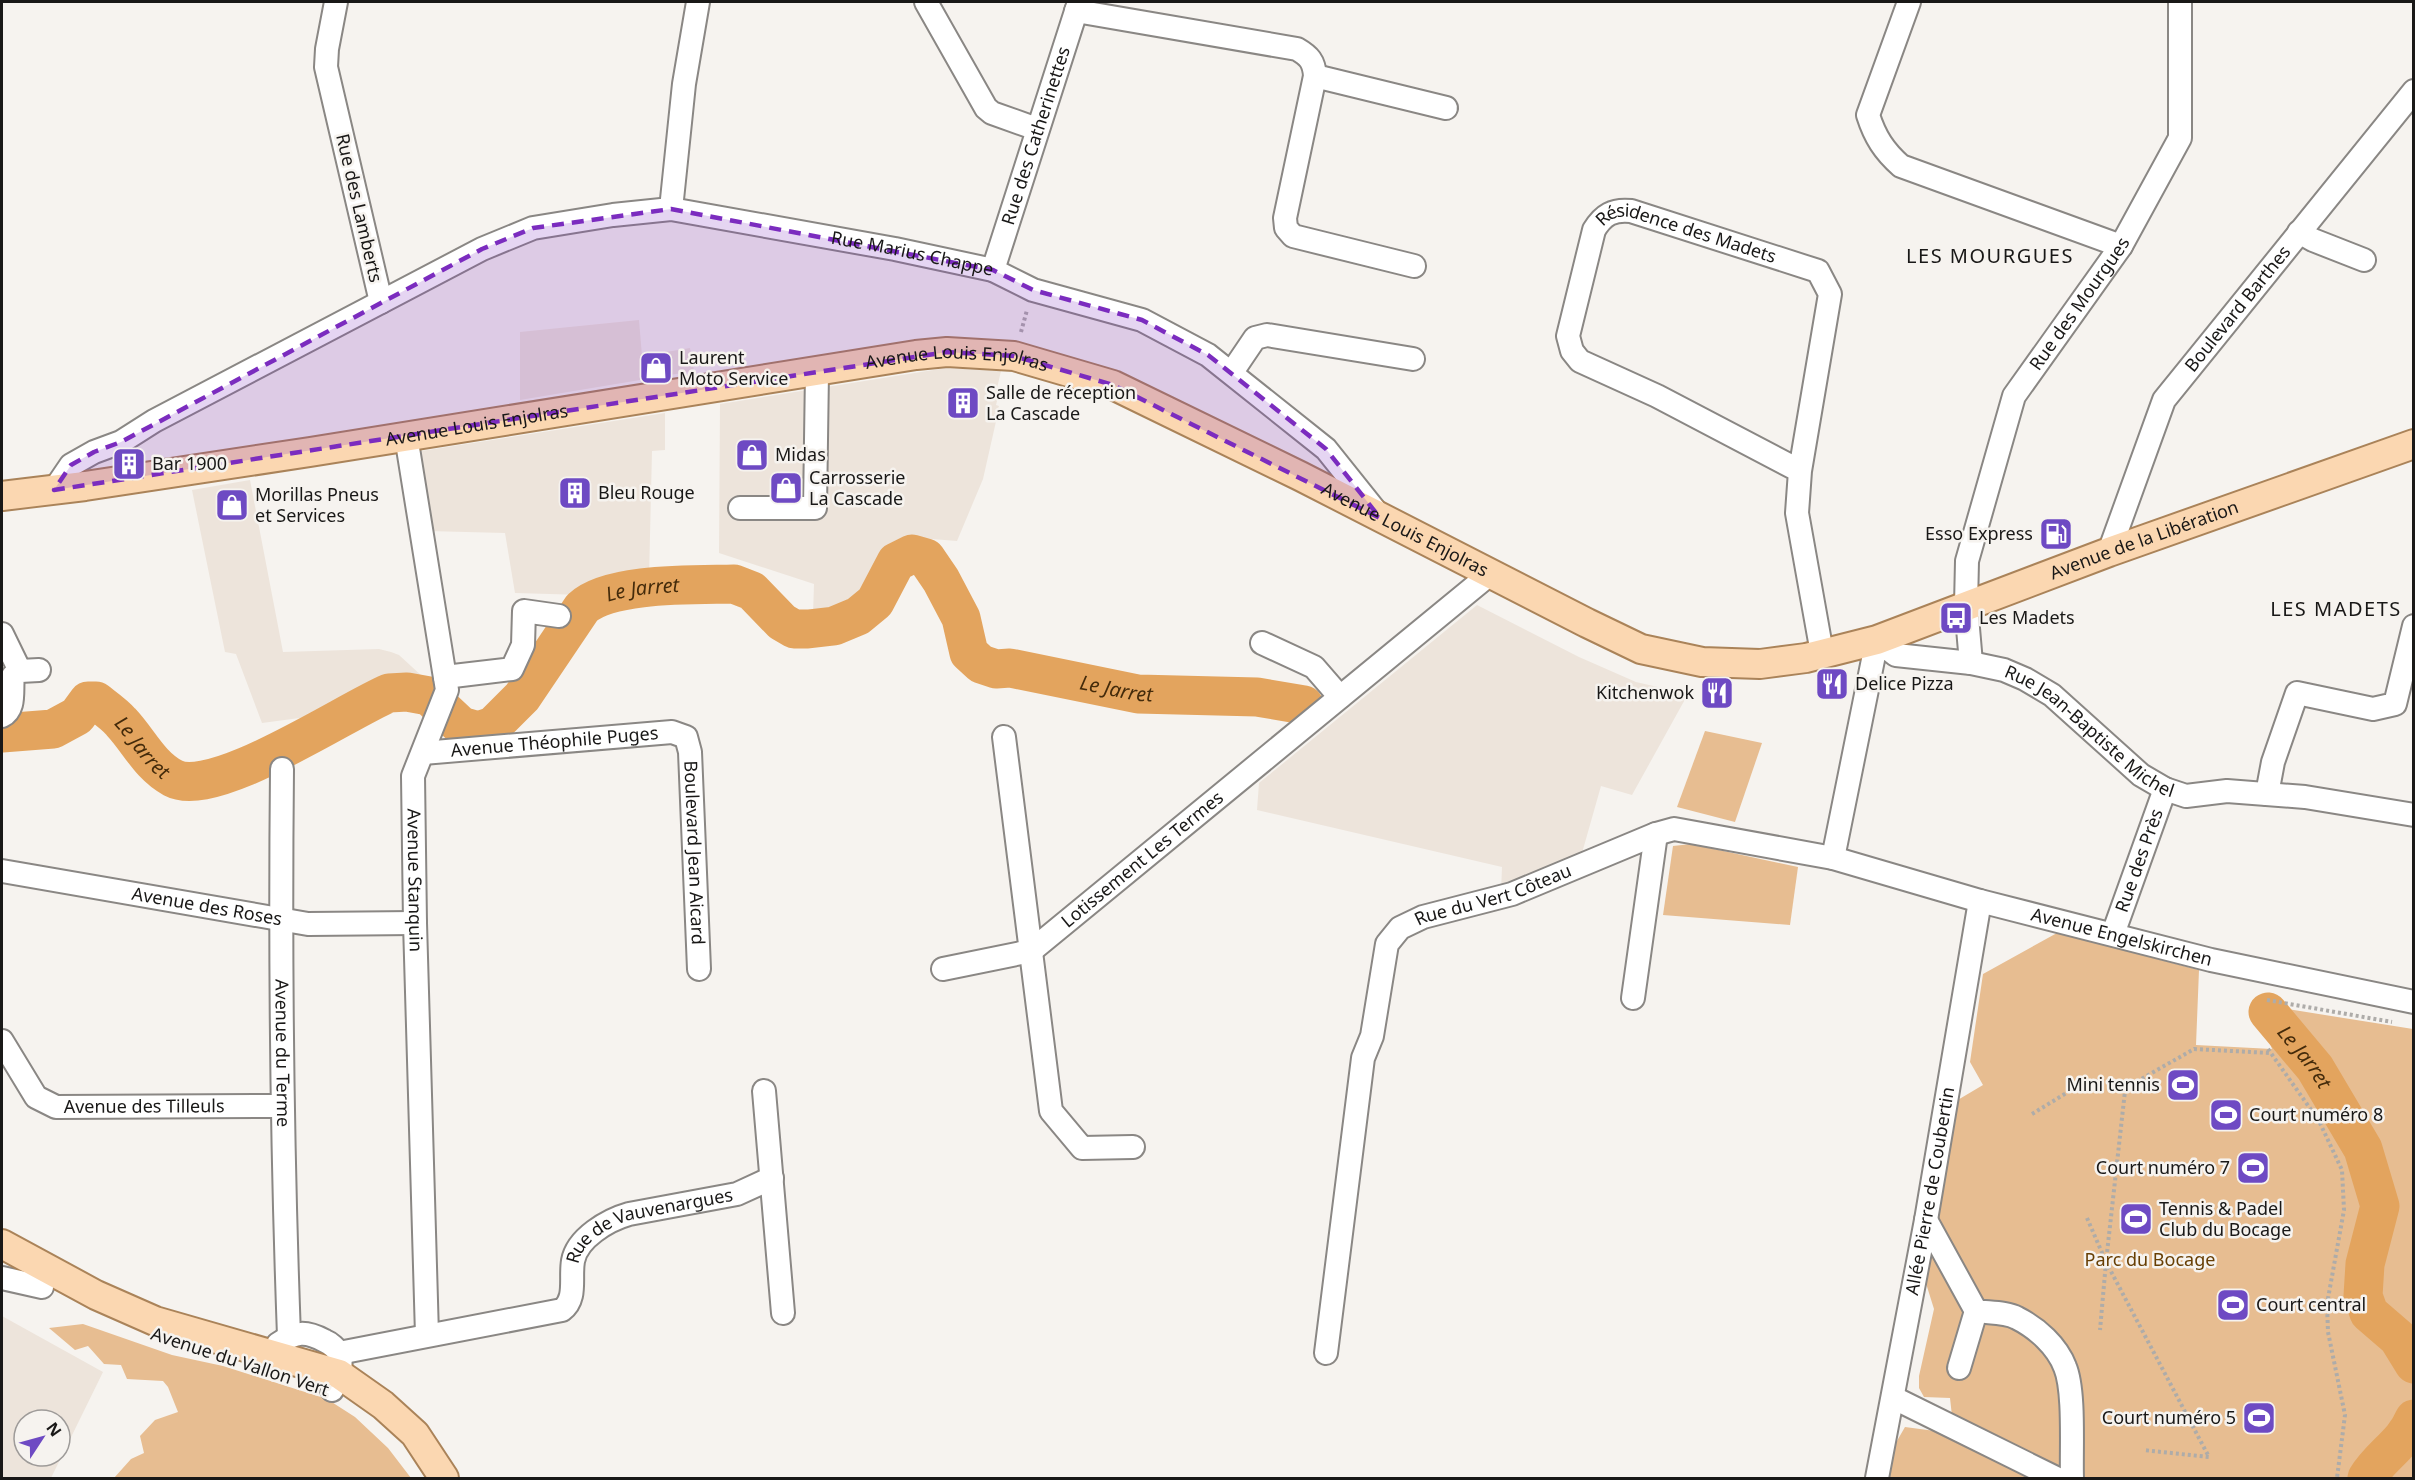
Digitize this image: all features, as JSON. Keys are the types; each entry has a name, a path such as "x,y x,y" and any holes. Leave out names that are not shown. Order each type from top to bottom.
{"main road":[{"name":"Avenue Louis Enjolras","path":"2,496 91,485 947,352 1014,356 1113,385 1641,649 1702,662 1760,664 1877,640"},
{"name":"Avenue de la Libération","path":"1877,640 2109,552 2414,444"},
{"name":"Avenue du Vallon Vert","path":"2,1244 96,1295 155,1321 278,1344 337,1372 383,1406 415,1434 444,1479"},
{"name":"Avenue du Vallon Vert","path":"2,1264 42,1287 127,1326 271,1373 337,1372"},
{"name":"Avenue du Vallon Vert","path":"337,1372 402,1446 426,1479"}],"street":[{"name":"Rue des Lamberts","path":"54,490 71,465 94,452 121,442 154,421 381,302 326,67 336,2"},
{"path":"671,209 684,84 698,2"},
{"path":"926,2 986,108 992,113 1037,129"},
{"path":"1909,2 1868,115 1874,133 1884,151 1901,166 2121,246"},
{"name":"Rue des Mourgues","path":"1971,663 1966,605 1967,561 2014,396 2121,246 2180,138 2180,2"},
{"path":"1078,6 1297,49 1307,54 1314,63 1315,76 1285,218 1287,228 1293,236 1414,266"},
{"name":"Rue des Catherinettes","path":"993,270 1078,6"},
{"path":"1315,76 1446,108"},
{"name":"Boulevard Barthes","path":"2109,552 2164,400 2414,91"},
{"name":"Rue Marius Chappe","path":"381,302 482,249 533,228 613,215 671,209 885,247 993,270 1033,290 1142,320 1208,355 1326,449 1380,518"},
{"name":"Résidence des Madets","path":"1800,471 1657,396 1580,361 1572,351 1568,336 1594,230 1601,218 1619,210 1631,211 1818,271 1830,294 1800,471 1797,513 1822,653"},
{"path":"2299,232 2313,240 2364,260"},
{"path":"1232,372 1255,338 1267,335 1413,359"},
{"path":"740,508 815,508 816,372"},
{"path":"406,436 445,680 512,669 523,645 524,611 559,616"},
{"name":"Rue des Lamberts","path":"91,485 121,442"},
{"name":"Lotissement Les Termes","path":"943,969 1031,951 1490,574"},
{"path":"2267,794 2273,762 2297,693 2373,709 2395,704 2414,626"},
{"path":"2,634 29,670 13,676 12,706 2,716"},
{"path":"1833,858 1877,640"},
{"name":"Rue Jean-Baptiste Michel","path":"1877,640 1896,655 1971,663 2004,670 2052,695 2075,713 2124,762 2141,775 2165,789 2186,796 2227,791 2267,794 2305,797 2414,814"},
{"path":"1262,643 1314,668 1340,697"},
{"name":"Avenue Stanquin","path":"427,1335 413,776 434,724 445,680"},
{"name":"Avenue Théophile Puges","path":"423,753 672,732 686,737"},
{"name":"Boulevard Jean Aicard","path":"686,737 690,752 699,969"},
{"path":"1004,737 1051,1110 1082,1148 1133,1147"},
{"name":"Avenue du Terme","path":"278,1344 282,1106 280,919 282,769"},
{"name":"Rue des Près","path":"2113,934 2165,789"},
{"name":"Rue du Vert Côteau","path":"1326,1353 1363,1058 1372,1036 1387,944 1400,928 1423,917 1512,894 1656,834 1674,829 1833,858"},
{"path":"1633,998 1656,834"},
{"name":"Avenue Engelskirchen","path":"1833,858 1980,901 2211,960 2414,1002"},
{"name":"Avenue des Roses","path":"2,871 308,924 415,923"},
{"name":"Allée Pierre de Coubertin","path":"1877,1479 1926,1220 1980,901"},
{"name":"Avenue des Tilleuls","path":"2,1041 36,1097 56,1107 282,1106"},
{"path":"764,1091 783,1313"},
{"name":"Rue de Vauvenargues","path":"337,1372 427,1335 562,1310 571,1299 573,1259 576,1252 600,1227 629,1214 737,1194 772,1178"},
{"path":"1926,1220 1976,1311 1959,1368"},
{"path":"2,1278 42,1287"},
{"path":"1976,1311 2016,1317 2041,1334 2058,1352 2066,1369 2070,1392 2072,1479"},
{"path":"1894,1398 2056,1479"}],"path":[{"path":"1014,356 1033,290"},
{"path":"2267,1000 2393,1022"},
{"path":"2032,1114 2086,1081 2136,1082 2194,1049 2271,1053"},
{"path":"2268,1049 2319,1121 2342,1170 2344,1210 2327,1304 2328,1332 2346,1415 2337,1479"},
{"path":"2100,1330 2126,1082"},
{"path":"2087,1218 2106,1262 2209,1457 2143,1450"}],"highlighted area":[{"path":"671,209 993,270 1033,290 1142,320 1208,355 1326,449 1380,518 1113,385 1014,356 947,352 54,490 71,465 94,452 121,442 482,249 533,228"}],"shaded area":[{"path":"639,320 642,356 690,348 694,371 520,400 520,332"},
{"path":"946,368 1001,371 996,405 999,406 983,479 957,541 919,538 885,551 849,609 813,615 814,584 719,553 720,404"},
{"path":"665,413 665,450 652,451 649,578 584,595 515,593 505,533 427,531 415,452"},
{"path":"250,480 283,652 379,649 399,655 435,688 394,686 371,692 337,713 262,723 236,654 225,652 192,490"},
{"path":"1477,605 1579,657 1636,682 1688,694 1632,795 1601,786 1582,853 1501,892 1502,867 1257,810 1259,783"},
{"path":"2,1316 103,1372 72,1435 72,1408 12,1408 12,1468 56,1468 51,1478 2,1478"}],"green space":[{"path":"1705,731 1762,743 1735,822 1677,807"},
{"path":"1691,844 1798,867 1790,925 1663,915 1673,846"},
{"name":"Tennis & Padel Club du Bocage","path":"2057,933 2199,970 2196,1045 2272,1049 2264,1022 2268,1006 2413,1029 2413,1478 1884,1478 1890,1453 1905,1427 1950,1433 1952,1416 1950,1398 1924,1397 1919,1388 1919,1376 1934,1309 1924,1277 1956,1101 1983,1085 1970,1062 1983,974"},
{"path":"83,1324 172,1355 223,1366 327,1399 355,1417 388,1448 411,1478 114,1478 131,1459 144,1453 140,1436 155,1420 178,1412 168,1387 163,1381 127,1379 121,1365 104,1364 88,1346 75,1350 49,1328"}],"waterway":[{"name":"Le Jarret","path":"2,733 53,729 77,716 88,701 96,701 118,719 151,760 165,773 173,778 192,781 218,777 248,766 389,693 407,692 429,696 461,726 478,731 493,726 522,697 582,608 612,593 676,585 734,584 752,591 782,622 794,629 834,626 858,616 875,602 896,562 912,554 926,558 941,580 961,618 969,653 981,664 996,669 1010,668 1138,694 1257,697 1304,705"},
{"name":"Le Jarret","path":"2268,1012 2315,1068 2363,1149 2380,1206 2365,1264 2363,1296 2369,1313 2398,1338 2414,1364"},
{"name":"Le Jarret","path":"2367,1478 2404,1436 2414,1419"}],"place":[{"name":"Laurent Moto Service","path":"656,368"},
{"name":"Salle de réception La Cascade","path":"963,403"},
{"name":"Midas","path":"752,455"},
{"name":"Bar 1900","path":"129,464"},
{"name":"Carrosserie La Cascade","path":"786,488"},
{"name":"Bleu Rouge","path":"575,493"},
{"name":"Morillas Pneus et Services","path":"232,505"},
{"name":"Esso Express","path":"2056,534"},
{"name":"Les Madets","path":"1956,618"},
{"name":"Delice Pizza","path":"1832,684"},
{"name":"Kitchenwok","path":"1717,693"},
{"name":"Mini tennis","path":"2183,1085"},
{"name":"Court numéro 8","path":"2226,1115"},
{"name":"Court numéro 7","path":"2253,1168"},
{"name":"Tennis & Padel Club du Bocage","path":"2136,1219"},
{"name":"Court central","path":"2233,1305"},
{"name":"Court numéro 5","path":"2259,1418"}],"district":[{"name":"LES MOURGUES","path":"1990,256"},
{"name":"LES MADETS","path":"2336,609"}],"park label":[{"name":"Parc du Bocage","path":"2150,1260"}]}
